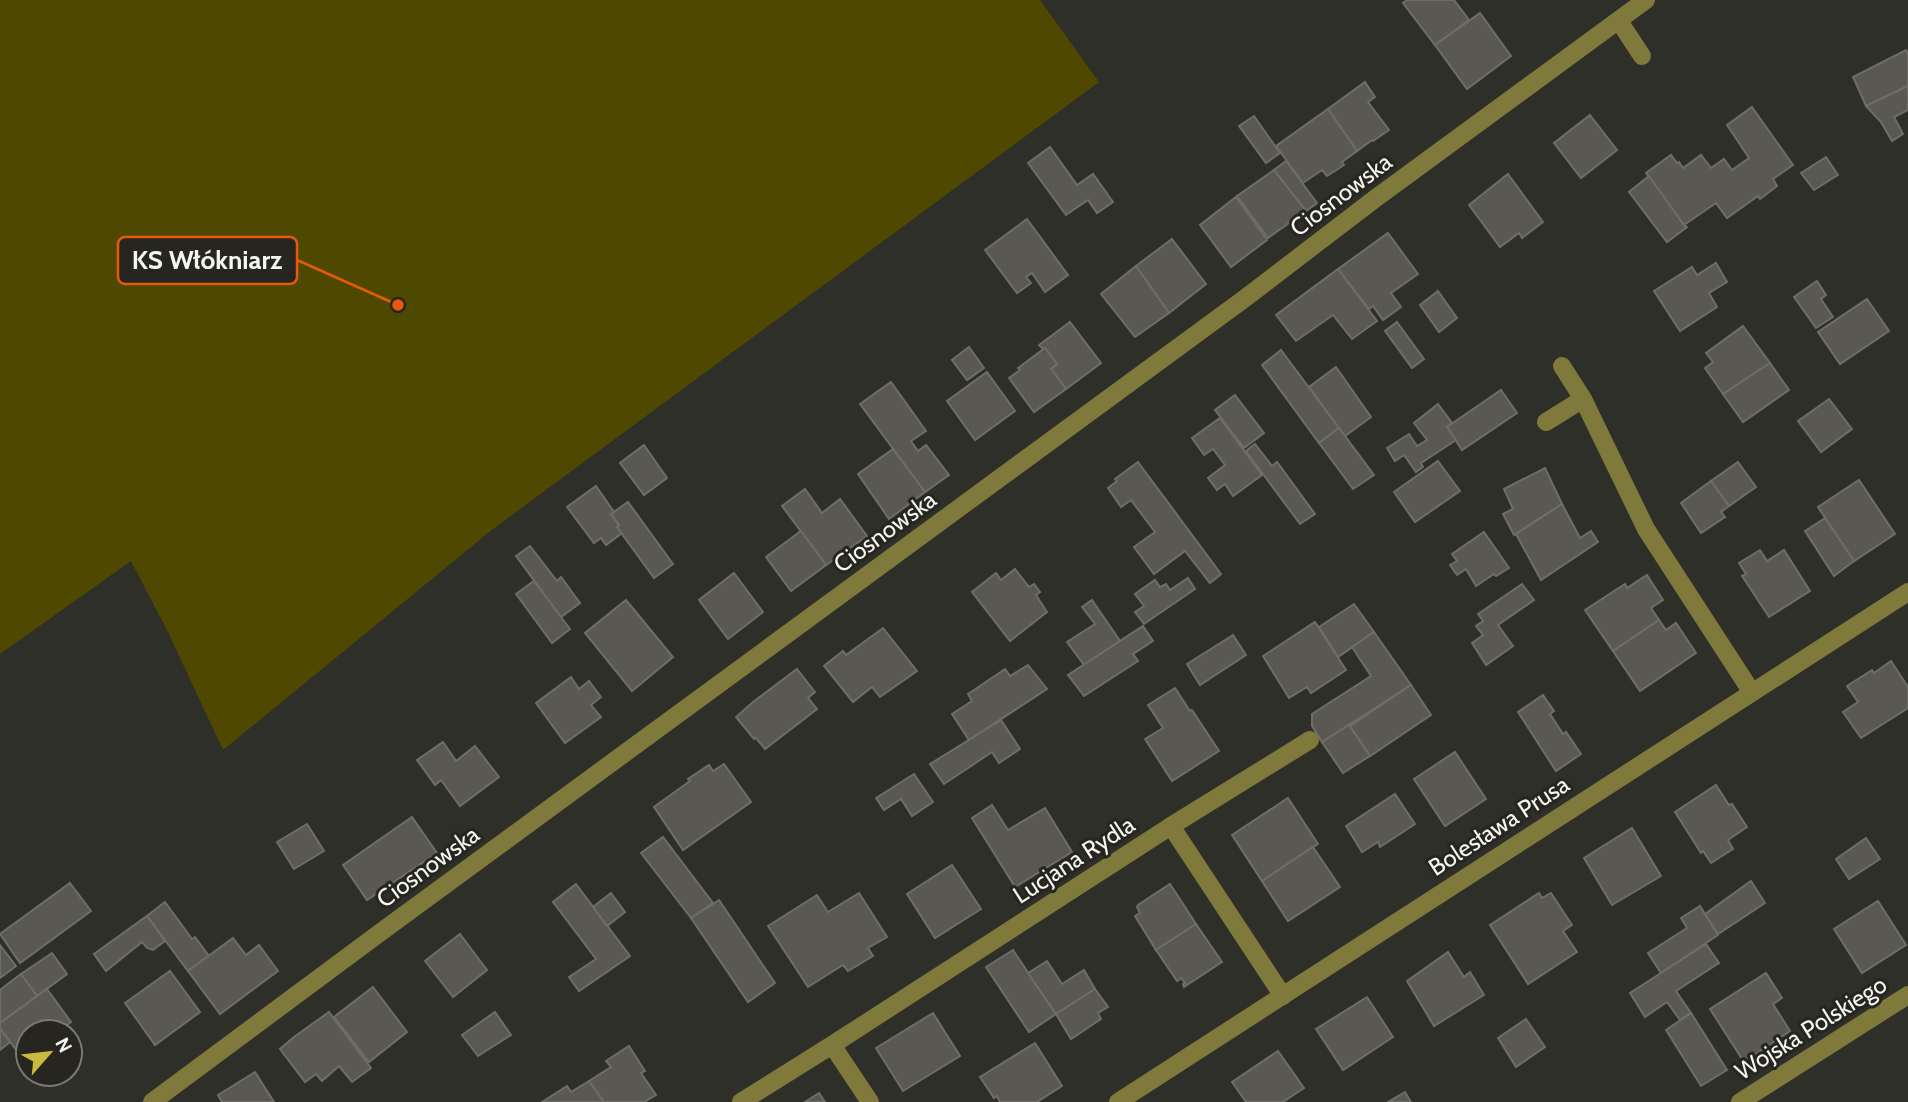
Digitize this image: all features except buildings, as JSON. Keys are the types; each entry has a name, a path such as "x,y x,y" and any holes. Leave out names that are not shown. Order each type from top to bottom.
{"street":[{"name":"Ciosnowska","path":"152,1102 1646,0"},
{"path":"1619,21 1642,56"},
{"path":"1562,366 1583,399 1646,529 1751,691"},
{"path":"1546,422 1583,399"},
{"name":"Bolesława Prusa","path":"1118,1102 1908,592"},
{"path":"1171,826 1310,740"},
{"name":"Lucjana Rydla","path":"741,1102 1171,826 1283,996"},
{"name":"Wojska Polskiego","path":"1740,1102 1908,995"},
{"path":"832,1045 870,1102"}],"shaded area":[{"path":"0,0 1040,0 1099,82 493,529 223,750 167,630 131,561 0,654"}],"place":[{"name":"KS Włókniarz","path":"398,305"}]}
